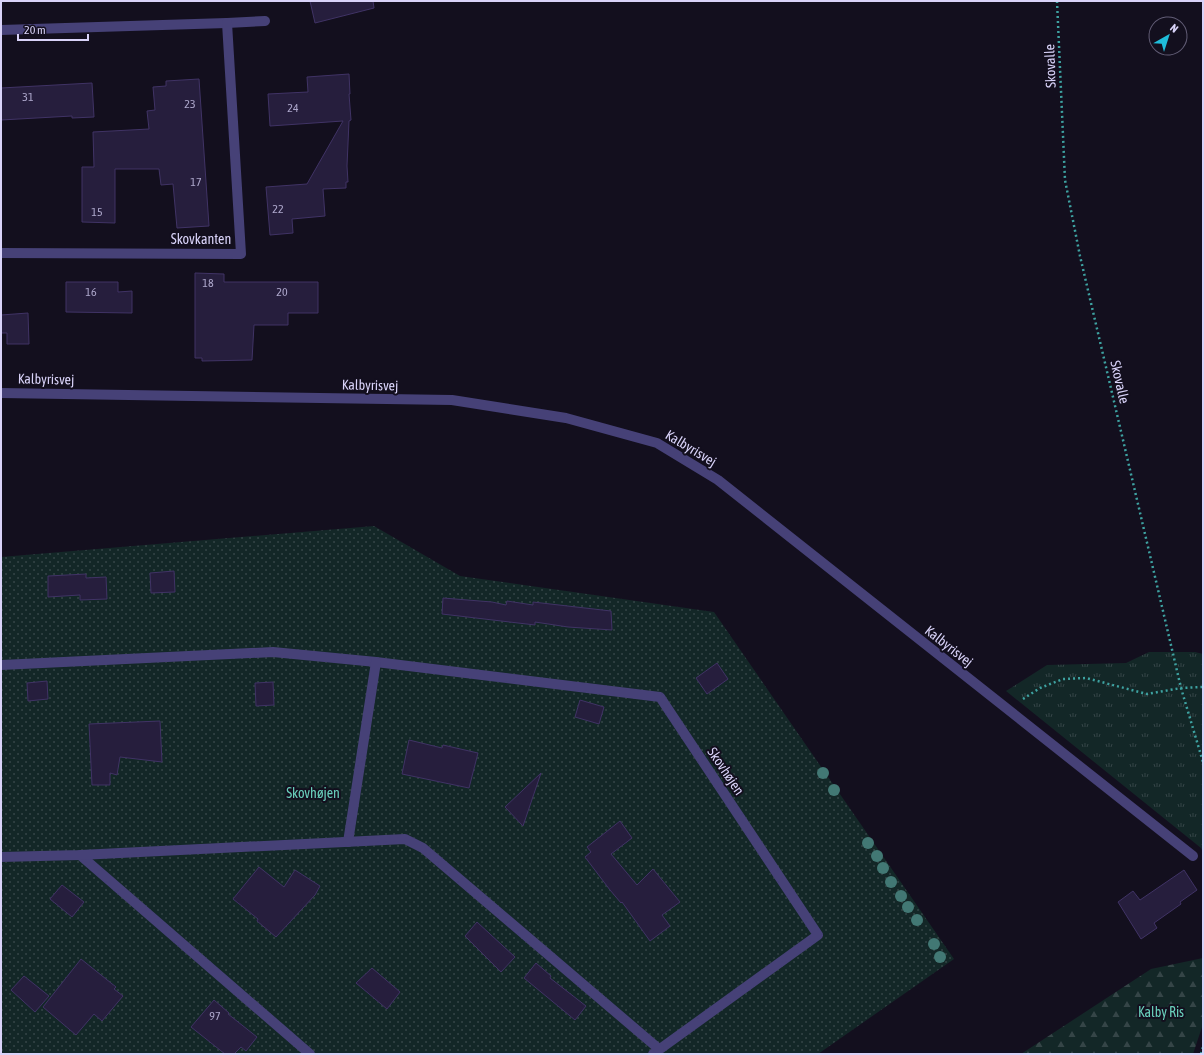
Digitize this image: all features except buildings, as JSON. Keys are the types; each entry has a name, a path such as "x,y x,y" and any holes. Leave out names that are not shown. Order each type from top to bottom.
{"street":[{"path":"1,30 265,21"},
{"name":"Skovkanten","path":"1,253 241,254 227,23"},
{"name":"Kalbyrisvej","path":"1,393 452,400 566,418 657,443 718,480 1193,856"},
{"name":"Skovhøjen","path":"1,665 273,652 376,662 660,697 818,935 656,1052 424,848 405,839 80,855 1,857"},
{"path":"348,842 376,662"},
{"path":"80,855 310,1054"}],"path":[{"name":"Skovalle","path":"1057,1 1065,180 1080,256 1181,688 1203,762"},
{"path":"1007,710 1040,688 1063,680 1086,678 1147,694 1181,688 1203,687"},
{"path":"1201,1054 1203,1047"}],"green space":[{"name":"Skovhøjen","path":"374,526 460,576 714,612 954,959 818,1054 1,1054 1,557"},
{"path":"1149,652 1195,652 1203,654 1203,852 1201,848 1006,691 1047,665 1126,663"},
{"name":"Kalby Ris","path":"1203,958 1203,1024 1193,1054 1021,1054 1151,969"}]}
